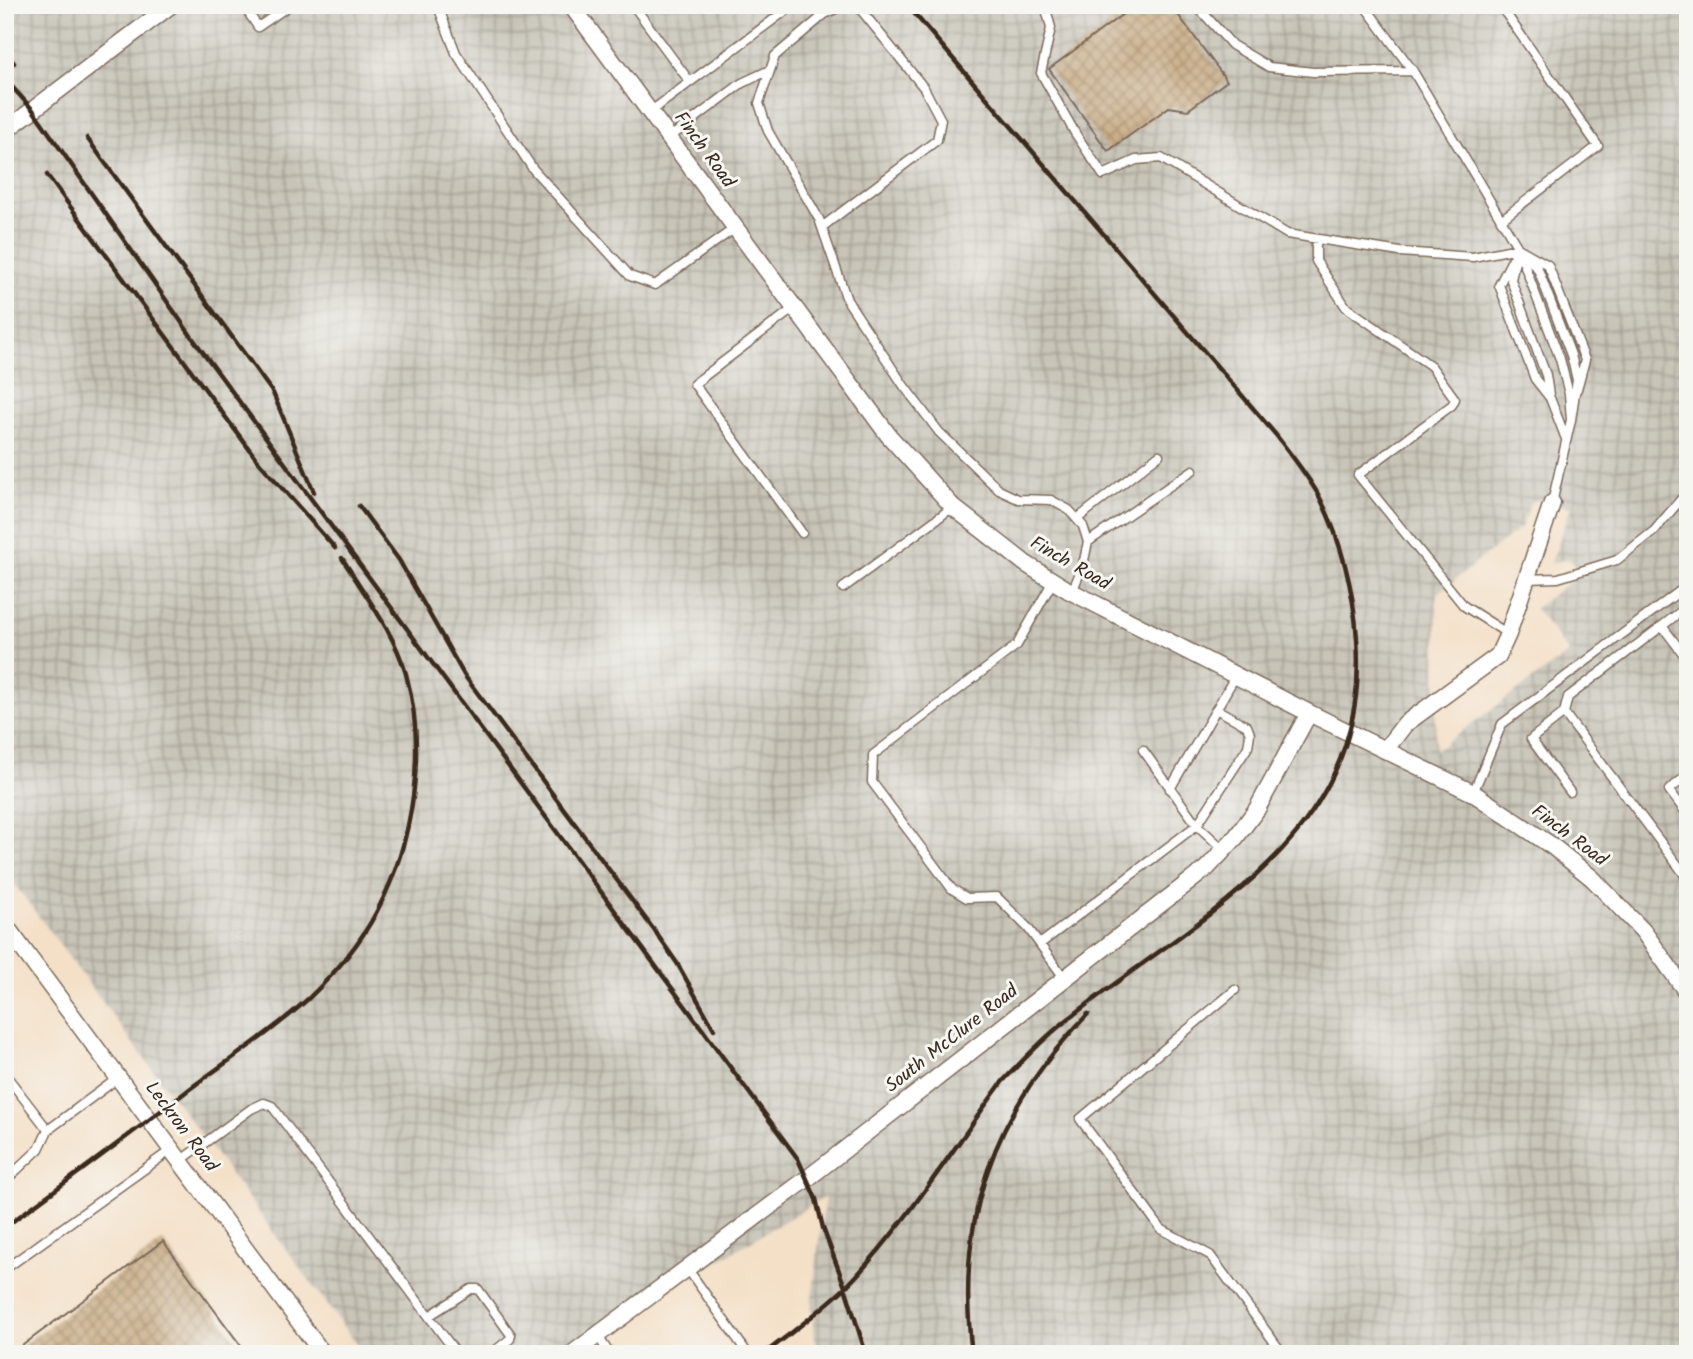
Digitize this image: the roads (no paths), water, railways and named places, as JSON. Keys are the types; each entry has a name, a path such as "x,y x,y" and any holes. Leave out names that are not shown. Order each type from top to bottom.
{"street":[{"path":"5,131 172,5"},
{"name":"Finch Road","path":"571,5 889,436 953,507 1000,545 1072,592 1309,713 1474,793 1552,846 1592,878 1643,931 1687,991"},
{"path":"1385,750 1405,724 1495,658 1508,634 1552,503"},
{"name":"South McClure Road","path":"572,1354 1189,883 1224,850 1257,808 1276,778 1309,713"},
{"name":"Leckron Road","path":"5,925 323,1354"}],"lane":[{"path":"243,5 258,27 290,5"},
{"path":"444,5 439,9 456,53 533,169 630,276 655,285 735,228"},
{"path":"632,5 690,82"},
{"path":"650,112 793,5"},
{"path":"844,5 825,14 775,56 759,103 768,131 822,227 847,300 904,386 939,432 999,490 1018,499 1051,500 1069,510 1083,526 1088,542 1083,565 1072,592"},
{"path":"822,227 937,141 941,120 924,88 857,5"},
{"path":"1045,5 1051,28 1041,74 1075,134 1103,175 1136,160 1161,158 1287,234 1400,252 1473,257 1518,248"},
{"path":"1196,5 1232,45 1269,67 1313,72 1413,71"},
{"path":"1364,5 1413,71 1518,248 1560,359 1572,420"},
{"path":"1500,5 1598,146 1501,220"},
{"path":"669,138 742,83 770,70"},
{"path":"1316,239 1316,261 1346,307 1431,366 1455,399 1452,405 1358,475 1464,606 1508,634"},
{"path":"1518,248 1538,269 1576,372 1577,389 1572,420 1552,503"},
{"path":"1518,248 1499,285 1535,379 1550,398 1566,439"},
{"path":"794,308 694,384 802,533"},
{"path":"1077,520 1159,455"},
{"path":"1088,542 1193,470"},
{"path":"1526,579 1558,578 1617,560 1654,531 1688,491"},
{"path":"844,588 953,507"},
{"path":"1054,581 1017,645 873,755 872,782 952,889 967,898 997,897 1028,928 1065,979"},
{"path":"1474,793 1502,724 1688,585"},
{"path":"1570,792 1531,739 1564,713 1568,697 1688,606"},
{"path":"1662,626 1688,660"},
{"path":"1170,789 1236,675"},
{"path":"1040,944 1197,825 1248,747 1250,739 1247,726 1216,709"},
{"path":"1564,713 1688,879"},
{"path":"1143,750 1197,825 1224,850"},
{"path":"1688,775 1669,789 1688,815"},
{"path":"1235,990 1080,1119 1161,1229 1210,1255 1283,1354"},
{"path":"5,1074 48,1130"},
{"path":"5,1181 39,1149 48,1130 118,1078"},
{"path":"5,1269 176,1156 264,1103 272,1107 457,1354"},
{"path":"687,1268 748,1354"},
{"path":"429,1316 471,1289 478,1289 511,1335 510,1339 491,1354"},
{"path":"597,1335 610,1354"}],"railway":[{"path":"764,1354 827,1304 868,1263 908,1213 1003,1081 1035,1048 1108,989 1214,911 1262,870 1303,824 1335,771 1354,710 1357,639 1353,602 1340,547 1314,488 1276,435 907,5"},
{"path":"5,51 14,63"},
{"path":"5,79 33,110 194,340 798,1159 816,1199 823,1228 866,1354"},
{"path":"87,138 273,393 314,492"},
{"path":"47,175 258,461 335,548"},
{"path":"359,506 399,560 464,675 654,930 677,963 714,1029"},
{"path":"5,1227 295,1011 347,957 377,911 390,884 408,825 416,764 416,733 401,658 378,614 342,558"},
{"path":"972,1354 968,1305 970,1258 976,1213 988,1170 1005,1129 1027,1089 1055,1051 1088,1014"}]}
